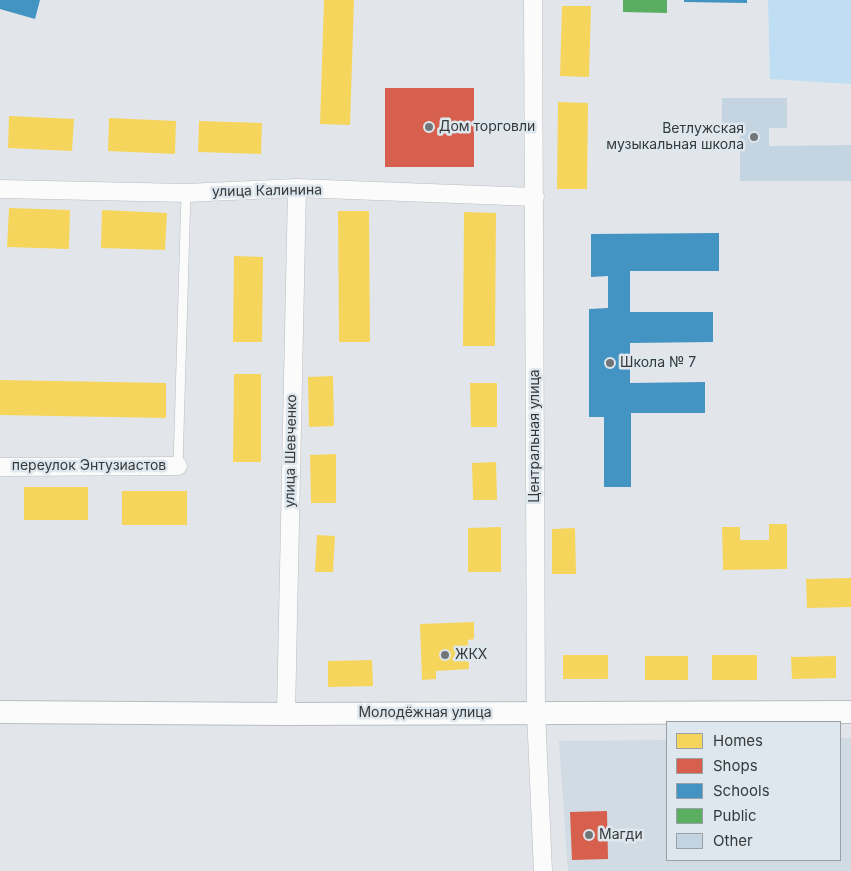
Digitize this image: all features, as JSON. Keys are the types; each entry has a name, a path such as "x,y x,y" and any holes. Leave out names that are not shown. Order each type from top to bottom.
{"street":[{"name":"Центральная улица","path":"533,0 536,712 543,871"},
{"name":"улица Калинина","path":"0,189 186,193 297,188 534,197"},
{"name":"улица Шевченко","path":"286,714 297,188"},
{"name":"переулок Энтузиастов","path":"0,467 178,466"},
{"name":"Молодёжная улица","path":"0,712 286,714 851,712"}],"lane":[{"path":"178,466 186,193"}],"shaded area":[{"path":"768,0 851,0 851,84 770,79"},
{"path":"841,738 851,738 851,871 568,871 559,741 666,740 666,861 841,861"}],"building: Homes":[{"path":"324,0 354,0 350,125 320,124"},
{"path":"562,6 591,6 589,77 560,76"},
{"path":"558,102 588,103 587,189 557,189"},
{"path":"9,116 74,119 72,151 8,148"},
{"path":"109,118 176,121 175,154 108,151"},
{"path":"199,121 262,123 261,154 198,152"},
{"path":"9,208 70,210 69,249 7,247"},
{"path":"102,210 167,213 165,250 101,248"},
{"path":"338,211 369,211 370,342 339,342"},
{"path":"464,212 496,213 495,346 463,346"},
{"path":"234,256 263,257 262,342 233,342"},
{"path":"234,374 261,374 261,462 233,462"},
{"path":"333,376 334,426 309,427 308,377"},
{"path":"0,380 166,383 166,418 0,415"},
{"path":"470,383 497,383 497,427 471,427"},
{"path":"336,454 336,503 311,503 310,455"},
{"path":"496,462 497,500 473,500 472,463"},
{"path":"24,487 88,487 88,520 24,520"},
{"path":"122,491 187,491 187,525 122,525"},
{"path":"769,524 787,524 787,569 723,570 722,527 740,527 740,540 769,540"},
{"path":"501,527 501,572 468,572 468,528"},
{"path":"575,528 576,574 552,574 552,529"},
{"path":"317,535 335,536 333,572 315,572"},
{"path":"851,578 851,607 807,608 806,579"},
{"name":"ЖКХ","path":"474,622 474,639 468,640 469,669 436,671 436,679 422,680 420,624"},
{"path":"563,655 608,655 608,679 563,679"},
{"path":"712,655 757,655 757,680 712,680"},
{"path":"645,656 688,656 688,680 645,680"},
{"path":"836,656 836,678 792,679 791,657"},
{"path":"372,660 373,686 328,687 328,661"}],"building: Shops":[{"name":"Дом торговли","path":"385,88 474,88 474,167 385,167"},
{"name":"Магди","path":"607,811 608,859 572,860 570,812"}],"building: Schools":[{"path":"0,0 40,0 35,19 0,9"},
{"path":"684,0 747,0 747,3 684,2"},
{"name":"Школа № 7","path":"719,233 719,271 630,271 630,312 713,312 713,342 630,343 630,383 705,382 705,413 631,413 631,487 604,487 604,417 589,417 589,309 608,308 608,276 591,277 591,234"}],"building: Public":[{"path":"623,0 667,0 667,13 623,12"}],"building: Other":[{"name":"Ветлужская музыкальная школа","path":"722,98 787,98 787,128 769,128 769,146 851,145 851,181 740,181 740,128 722,129"}],"place":[{"name":"Дом торговли","path":"429,127"},
{"name":"Ветлужская музыкальная школа","path":"754,137"},
{"name":"Школа № 7","path":"610,363"},
{"name":"ЖКХ","path":"445,655"},
{"name":"Магди","path":"589,835"}]}
